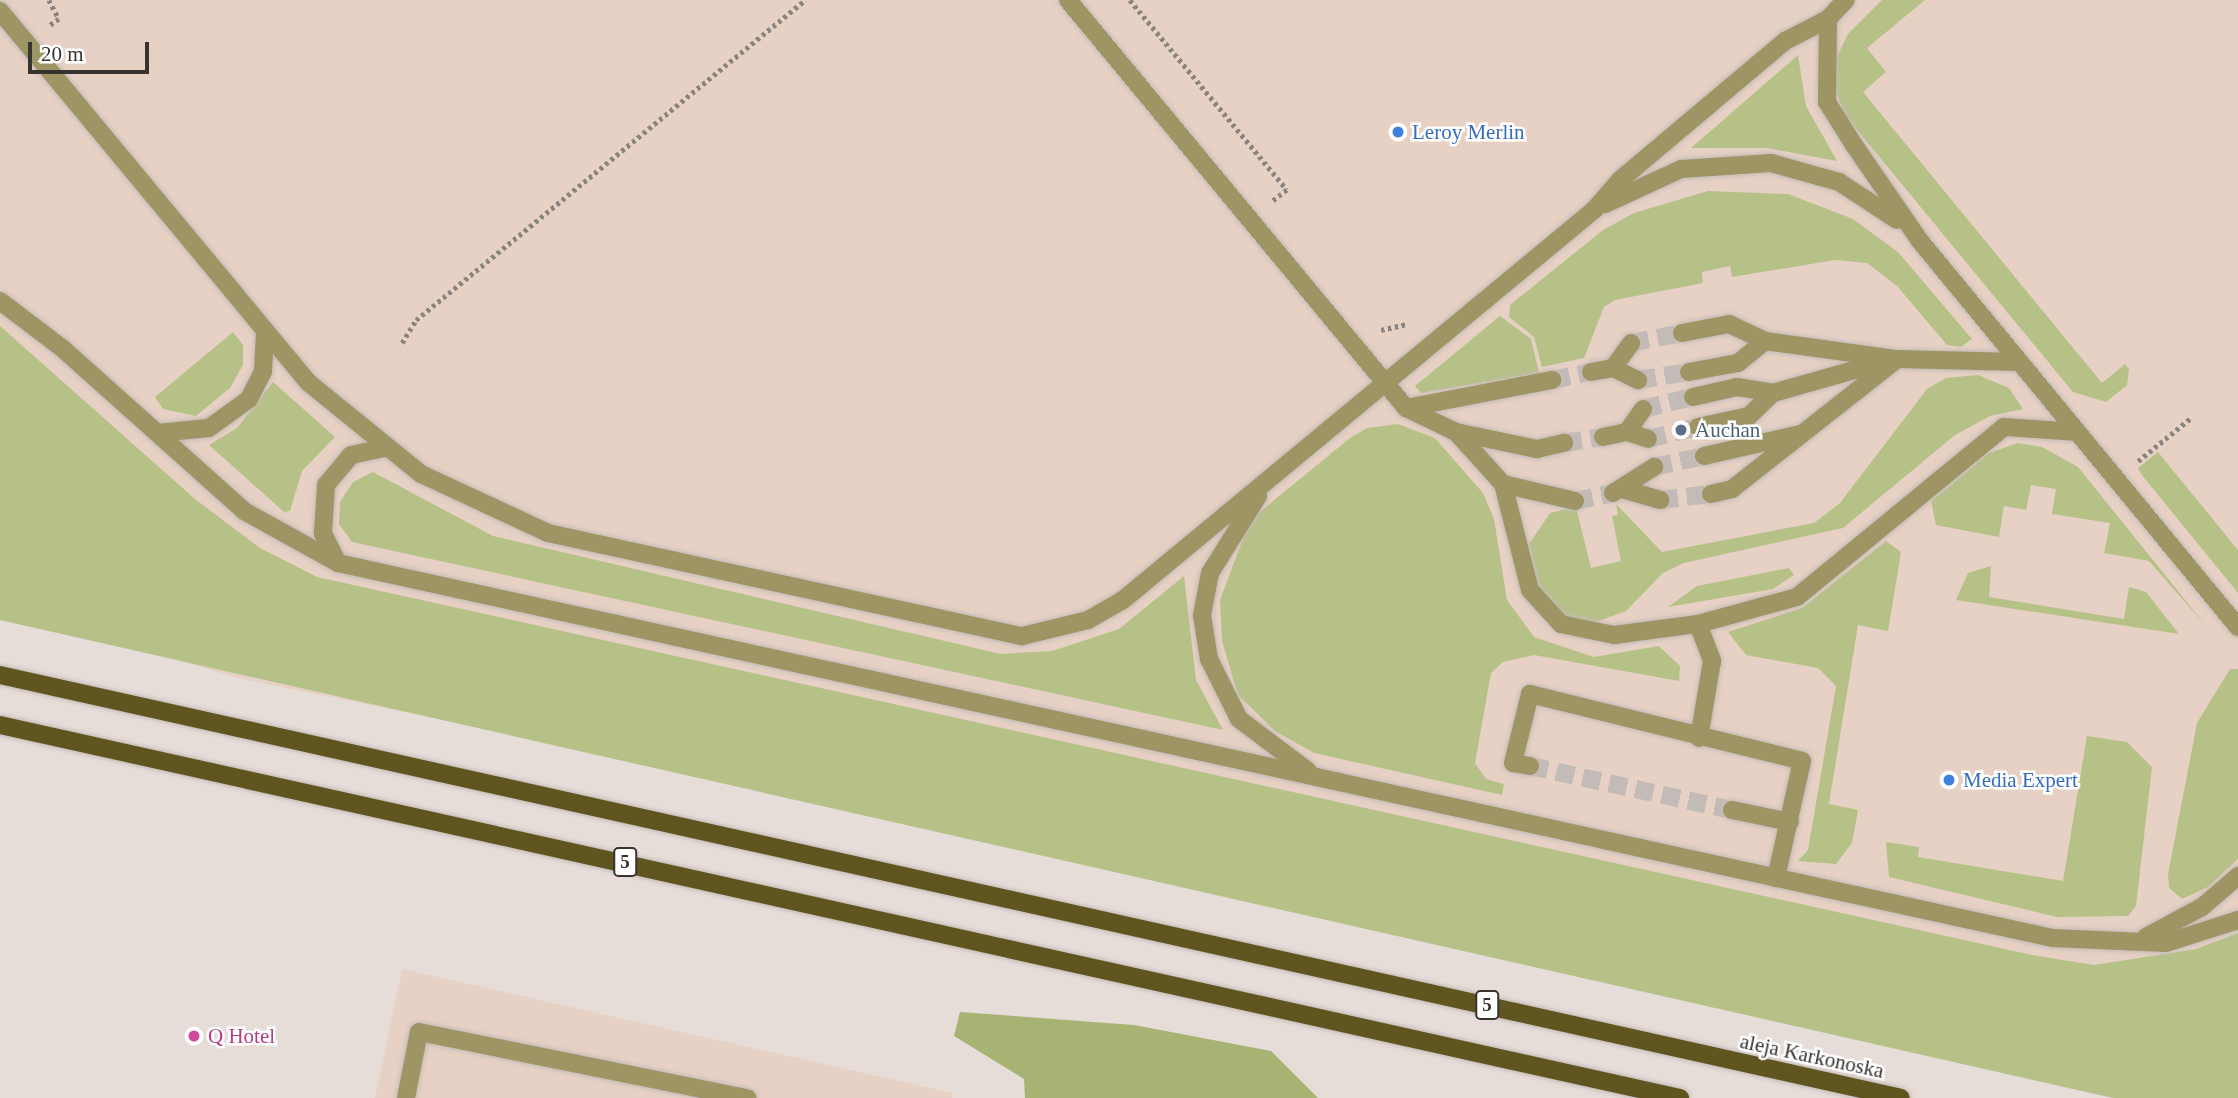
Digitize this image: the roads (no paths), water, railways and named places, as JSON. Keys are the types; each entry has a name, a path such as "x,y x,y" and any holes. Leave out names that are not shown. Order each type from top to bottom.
{"main road":[{"name":"aleja Karkonoska","path":"0,675 1901,1098"},
{"name":"5","path":"0,724 1680,1098"}],"lane":[{"path":"1068,0 1406,408 1456,432 1537,449 1564,443"},
{"path":"0,11 309,383 384,448 492,512 548,533 1022,636 1088,620 1123,600 1594,210 1620,180 1786,41 1828,19 1846,0"},
{"path":"1828,19 1826,102 1920,241 2238,627"},
{"path":"1594,210 1681,169 1771,163 1839,182 1876,200 1920,241"},
{"path":"0,301 158,433 244,511 338,562 2052,938 2147,937 2166,943 2197,937 2238,920"},
{"path":"1682,333 1729,324 1765,341 1897,359 2019,362"},
{"path":"158,433 209,428 249,399 263,371 265,332"},
{"path":"1689,372 1738,363 1765,341"},
{"path":"1613,368 1631,343"},
{"path":"1693,397 1737,387 1773,393 1897,359"},
{"path":"1711,494 1732,489 1808,432 1897,359"},
{"path":"1591,372 1613,368 1637,380"},
{"path":"1406,408 1552,380"},
{"path":"1698,428 1749,416 1773,393"},
{"path":"1627,432 1643,409"},
{"path":"1456,432 1503,484 1530,590 1561,624 1614,635 1698,624 1797,597 2004,427 2077,432"},
{"path":"1603,437 1627,432 1648,439"},
{"path":"1704,456 1808,432"},
{"path":"338,562 323,533 326,485 351,456 384,448"},
{"path":"1654,467 1617,491 1660,500"},
{"path":"1275,474 1210,573 1204,626 1209,659 1239,719 1270,748 1320,779"},
{"path":"1503,484 1575,501"},
{"path":"1698,624 1712,661 1699,738"},
{"path":"1522,764 1530,694 1699,738 1802,761 1776,878"},
{"path":"1732,810 1790,822"},
{"path":"2147,937 2202,907 2238,876"},
{"path":"407,1098 419,1032 747,1098"}],"tunnel":[{"path":"1631,343 1682,333"},
{"path":"1552,380 1591,372"},
{"path":"1638,380 1689,372"},
{"path":"1643,409 1693,397"},
{"path":"1648,439 1698,427"},
{"path":"1564,443 1603,437"},
{"path":"1654,467 1704,456"},
{"path":"1575,501 1613,493"},
{"path":"1660,500 1711,494"},
{"path":"1530,766 1732,810"}],"place":[{"name":"Leroy Merlin","path":"1398,132"},
{"name":"Auchan","path":"1681,430"},
{"name":"Media Expert","path":"1949,780"},
{"name":"Q Hotel","path":"194,1036"}]}
